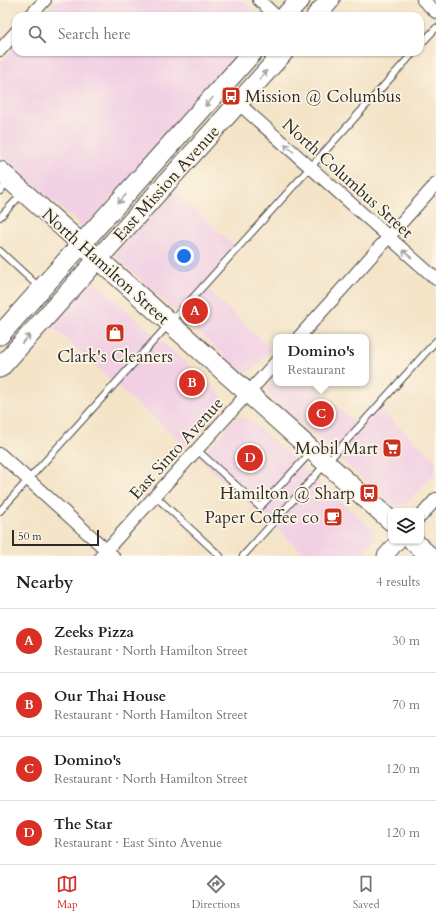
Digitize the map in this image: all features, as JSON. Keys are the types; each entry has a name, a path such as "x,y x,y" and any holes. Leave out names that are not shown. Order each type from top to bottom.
{"main road":[{"path":"289,12 300,0"},
{"path":"320,12 330,0"},
{"name":"East Mission Avenue","path":"0,335 249,56"},
{"name":"East Mission Avenue","path":"0,368 280,56"},
{"name":"North Hamilton Street","path":"8,184 81,244 388,518"},
{"path":"416,544 429,556"}],"street":[{"path":"34,12 44,0"},
{"path":"259,0 272,12"},
{"path":"423,0 436,12"},
{"path":"0,50 12,36"},
{"name":"North Columbus Street","path":"238,103 436,280"},
{"path":"302,334 436,184"},
{"name":"East Sinto Avenue","path":"106,554 273,365"},
{"path":"0,454 106,554"},
{"path":"424,513 436,499"},
{"path":"385,556 395,544"}],"lane":[{"path":"424,41 436,28"},
{"path":"0,511 410,56"},
{"path":"0,218 8,184"},
{"path":"0,251 41,289"},
{"path":"243,556 436,341"},
{"path":"197,450 260,507 312,450"},
{"path":"156,496 220,556"}],"shaded area":[{"path":"57,0 242,0 256,12 46,12"},
{"path":"12,50 12,56 240,56 86,225 78,223 0,154 0,63"},
{"path":"170,187 239,249 206,288 272,349 252,370 247,372 239,369 116,257 116,253"},
{"path":"91,281 95,282 221,394 224,402 223,405 186,446 121,390 49,323"},
{"path":"273,379 273,386 313,386 356,423 373,403 436,460 436,471 406,505 400,507 393,506 270,396 267,386"},
{"path":"240,417 247,418 251,421 372,529 375,535 373,541 360,556 307,556 199,459 234,420"}],"place":[{"name":"Mission @ Columbus","path":"231,96"},
{"name":"Zeeks Pizza","path":"195,311"},
{"name":"Clark's Cleaners","path":"115,333"},
{"name":"Our Thai House","path":"192,383"},
{"name":"Domino's","path":"321,414"},
{"name":"Mobil Mart","path":"392,448"},
{"name":"The Star","path":"250,458"},
{"name":"Hamilton @ Sharp","path":"369,493"},
{"name":"Paper Coffee co","path":"333,517"}]}
